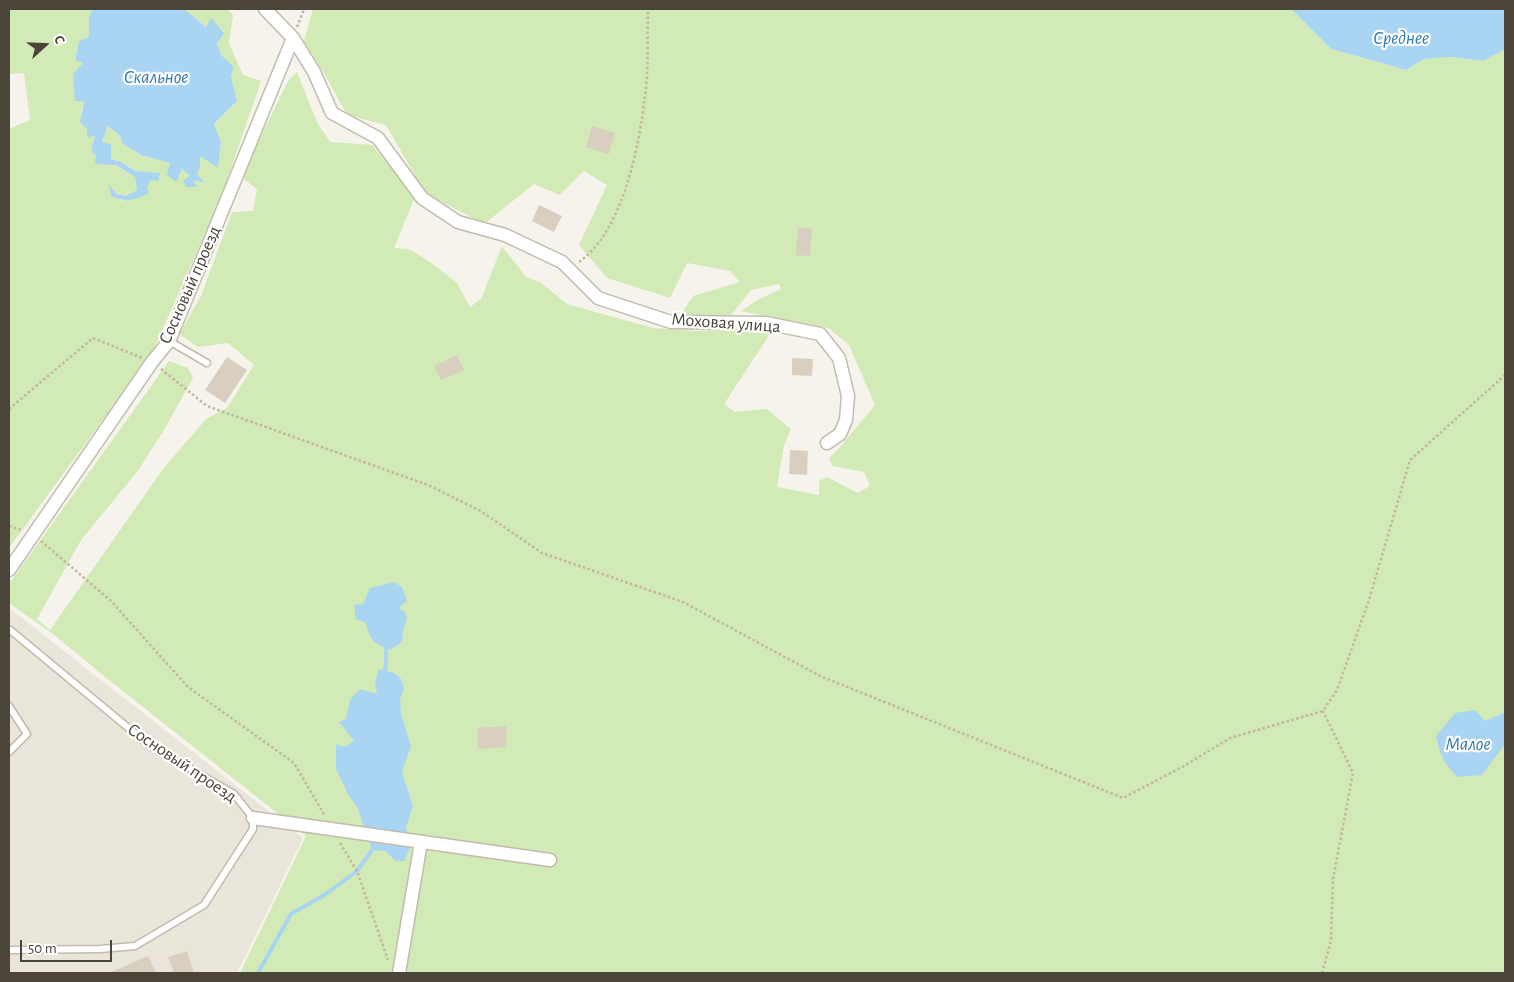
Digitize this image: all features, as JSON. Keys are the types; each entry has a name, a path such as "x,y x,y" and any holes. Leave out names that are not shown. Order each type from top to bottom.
{"street":[{"path":"265,9 293,38"},
{"name":"Моховая улица","path":"293,38 314,72 332,113 378,138 422,198 458,222 505,235 562,262 598,298 672,322 766,323 820,334 839,358 848,396 846,420 840,434 827,443"},
{"name":"Сосновый проезд","path":"9,570 152,362 169,341 293,38"},
{"path":"253,818 550,860"},
{"path":"394,970 421,842"}],"lane":[{"path":"169,341 207,363"},
{"name":"Сосновый проезд","path":"9,630 148,745 234,794 253,818 253,829 204,905 135,946 100,949 9,950"},
{"path":"9,706 27,734 9,752"}],"path":[{"path":"293,38 304,9"},
{"path":"569,270 588,256 613,223 633,167 646,95 648,9"},
{"path":"9,409 93,338 152,362 207,406 428,485 479,510 542,553 682,602 820,676 1123,798 1184,766 1230,738 1322,711 1337,690 1369,600 1410,460 1505,375"},
{"path":"9,526 33,533 111,601 188,687 294,763 356,872 394,970"},
{"path":"1322,711 1353,773 1333,879 1331,941 1322,973"}],"shaded area":[{"path":"9,608 303,838 237,973 9,973"}],"green space":[{"path":"9,9 93,9 89,17 89,37 79,41 75,59 84,63 75,101 84,102 81,112 95,135 91,150 135,177 137,190 127,196 117,194 110,186 121,201 149,192 146,187 159,173 136,171 122,162 111,159 111,144 102,142 108,126 120,136 123,144 141,155 171,163 175,182 182,169 194,180 204,183 197,174 200,167 200,155 218,168 221,141 214,124 237,101 231,76 234,67 221,55 217,44 224,32 211,19 206,27 184,9 227,9 233,15 229,43 243,75 261,81 221,198 153,351 9,548 9,129 30,120 24,73 9,74"},
{"path":"313,9 1291,9 1331,49 1406,70 1424,59 1451,57 1483,61 1505,49 1505,712 1485,721 1500,749 1505,744 1505,973 240,973 306,836 53,634 9,603 9,584 169,361 188,368 193,378 164,430 137,472 81,540 37,619 50,630 163,469 206,419 227,408 254,365 228,343 198,347 179,334 201,296 232,212 253,211 257,189 241,177 288,81 297,72 317,122 330,142 372,145 415,197 394,248 409,249 430,262 457,283 470,307 481,299 502,246 526,277 540,282 567,304 653,328 695,331 763,327 772,331 724,404 735,412 767,409 791,429 784,445 777,487 819,495 819,481 827,477 858,493 870,486 864,472 832,466 829,458 875,405 849,345 828,328 741,311 759,299 781,289 779,284 751,290 731,315 680,316 693,296 740,282 730,271 687,263 670,298 607,278 579,245 607,185 584,171 560,195 534,184 484,224 425,193 386,125 347,115 304,41"}],"water":[{"name":"Скальное","path":"93,9 184,9 206,27 211,18 224,33 217,44 221,55 234,67 231,76 237,101 214,124 221,141 218,168 200,156 200,167 197,174 205,183 194,180 196,187 187,187 183,181 190,176 182,169 176,182 167,175 170,163 141,155 123,144 120,136 108,126 102,142 111,144 111,159 121,162 136,171 160,173 158,181 151,180 147,187 149,193 135,199 126,200 111,196 109,185 117,194 126,196 137,190 135,177 116,165 95,164 96,155 91,150 95,136 87,137 87,129 80,122 84,102 75,101 73,74 83,63 75,60 79,41 89,37 89,17"},
{"name":"Среднее","path":"1291,9 1505,9 1505,49 1483,61 1451,57 1424,59 1406,70 1331,49"},
{"path":"394,582 402,587 407,601 398,608 405,612 407,619 403,630 402,642 390,650 373,641 366,623 356,619 354,605 363,604 370,588"},
{"path":"379,669 394,673 401,679 404,689 400,699 401,714 411,746 402,772 413,806 406,827 410,848 404,861 396,861 385,851 372,850 358,809 336,769 336,744 344,747 354,741 339,722 346,719 350,700 360,689 377,694 375,682"},
{"name":"Малое","path":"1475,710 1485,721 1505,712 1505,744 1482,775 1458,777 1443,759 1436,736 1455,713"}],"building":[{"path":"592,126 615,133 609,154 586,147"},
{"path":"539,205 562,216 554,232 532,221"},
{"path":"798,227 812,229 810,256 796,255"},
{"path":"457,355 464,370 441,380 434,366"},
{"path":"227,357 247,370 225,403 205,390"},
{"path":"792,358 813,359 812,376 792,375"},
{"path":"790,450 808,451 807,475 789,474"},
{"path":"506,726 507,747 478,749 477,728"},
{"path":"187,951 194,973 174,973 168,957"},
{"path":"148,956 156,973 109,973"}],"waterway":[{"path":"385,671 386,648"},
{"path":"258,973 291,914 326,894 357,871 372,850"}]}
